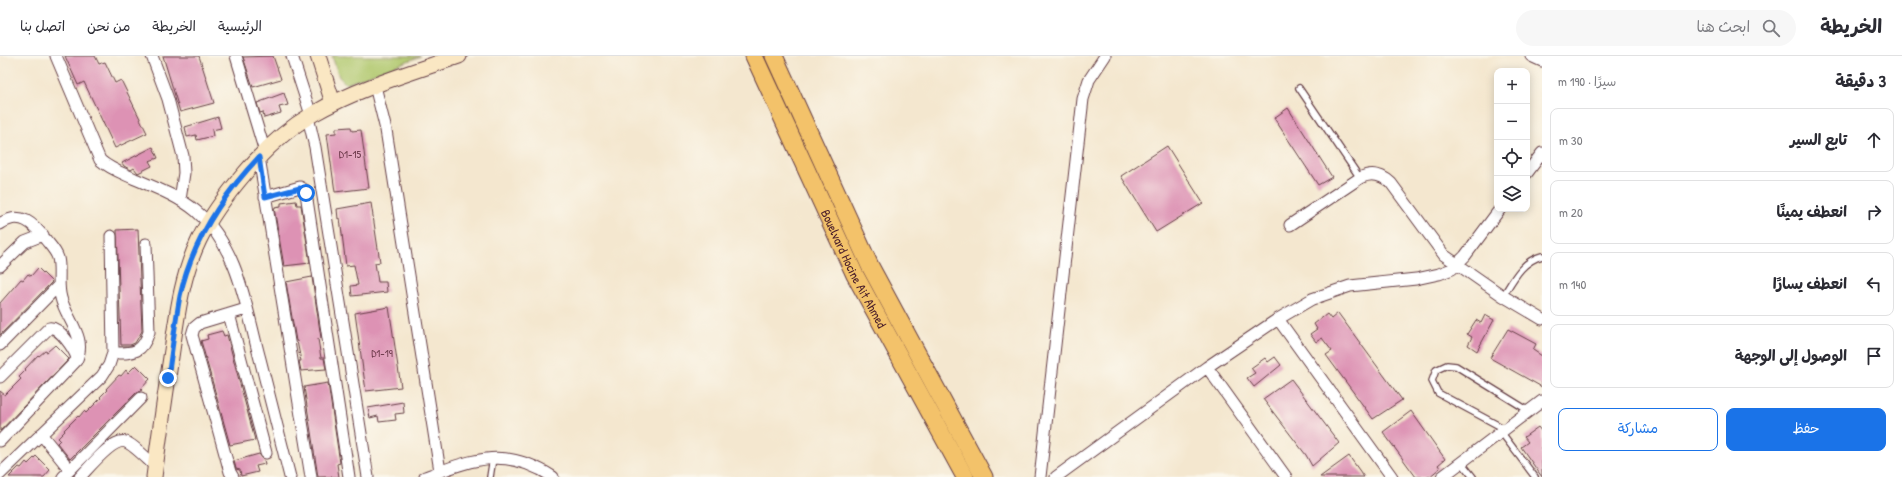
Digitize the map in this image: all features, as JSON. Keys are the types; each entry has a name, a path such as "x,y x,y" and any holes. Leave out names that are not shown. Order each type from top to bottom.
{"main road":[{"name":"Bouelvard Hocine Ait Ahmed","path":"754,56 855,275 965,477"},
{"path":"774,56 870,266 984,477"}],"street":[{"path":"56,56 100,160 112,169 180,200 208,222 218,234 233,262 290,477"},
{"path":"152,56 168,99 183,156 184,173 180,200"},
{"path":"236,56 262,154 265,197 311,477"},
{"path":"292,56 310,116 368,477"},
{"path":"318,56 333,103"},
{"path":"154,471 180,296 191,259 208,222 234,186 262,154 292,127 310,116 333,103 375,86 459,56"},
{"path":"1040,477 1083,100 1089,80 1104,56"},
{"path":"1531,56 1542,61"},
{"path":"375,86 386,130 440,471"},
{"path":"1530,169 1542,153"},
{"path":"1290,226 1360,178 1376,174 1387,179 1438,249 1457,265 1503,296 1542,319"},
{"path":"265,197 300,188 305,190 306,193 349,477"},
{"path":"1056,477 1207,367 1278,319 1312,299 1336,290 1365,283 1416,279 1439,274 1457,265 1498,212"},
{"path":"0,224 14,218 25,220 35,226 58,257 58,286 62,304 79,338 80,349 77,358 0,441"},
{"path":"0,266 25,242 43,235"},
{"path":"0,474 102,376 109,365 113,353 111,236"},
{"path":"113,353 131,353 138,351 145,343 149,332 146,244"},
{"path":"0,345 58,286"},
{"path":"234,477 230,472 192,335 194,328 200,323 246,309"},
{"path":"229,314 266,453"},
{"path":"1278,319 1392,477"},
{"path":"0,377 49,328 52,327 56,329 72,348 77,358"},
{"path":"1207,367 1286,477"},
{"path":"41,434 66,473 141,398"},
{"path":"1442,477 1542,401"},
{"path":"80,477 112,444 120,441 127,442 154,471"},
{"path":"425,477 479,459 493,458 518,460 536,467 553,477"}],"lane":[{"path":"1299,88 1360,178"},
{"path":"1503,296 1521,269 1531,261 1542,256"},
{"path":"1529,411 1456,366 1447,365 1436,370 1432,381 1438,392 1503,431 1535,477"},
{"path":"490,477 493,458"},
{"path":"1461,462 1473,477"}],"green space":[{"path":"332,56 421,56 346,84 339,77"}],"building":[{"path":"65,56 95,56 99,64 105,62 115,83 121,80 147,133 115,148 84,82 78,85"},
{"path":"163,56 199,56 214,103 180,112"},
{"path":"273,56 281,79 253,87 243,57"},
{"path":"284,93 288,105 279,107 281,113 264,118 263,112 260,113 257,103"},
{"path":"1288,108 1332,177 1318,185 1274,118"},
{"path":"218,117 221,128 212,130 213,136 197,140 196,135 187,137 185,127"},
{"path":"351,127 352,131 361,130 369,188 335,192 327,134 336,133 336,128"},
{"path":"1167,146 1203,203 1156,232 1121,176"},
{"path":"153,147 158,158 149,161 152,166 138,173 134,168 131,170 122,163"},
{"path":"296,201 297,205 301,205 310,263 284,266 274,208 281,207 281,203"},
{"path":"371,203 380,262 375,263 378,282 386,282 387,292 352,296 351,286 358,285 354,265 346,266 340,218 338,219 337,209"},
{"path":"138,229 142,331 135,343 130,345 121,345 117,230"},
{"path":"38,268 52,282 0,335 0,303 21,279 23,280 28,274 31,276"},
{"path":"312,277 321,338 318,339 321,358 324,358 326,369 301,371 299,361 301,361 286,282"},
{"path":"389,307 401,387 366,391 355,313"},
{"path":"1338,313 1402,400 1373,419 1326,355 1332,351 1322,338 1316,342 1310,334 1317,329 1314,324 1327,314 1331,319"},
{"path":"1485,315 1494,320 1477,351 1468,345 1472,337 1467,334 1476,320 1481,323"},
{"path":"1508,329 1536,344 1533,350 1542,356 1542,387 1490,358"},
{"path":"222,331 224,336 227,335 255,440 230,445 201,341 208,339 207,335"},
{"path":"55,345 69,359 0,431 0,391 5,395 21,379 19,377 38,355 39,356 45,351 47,352"},
{"path":"1275,357 1281,365 1254,387 1247,378 1255,373 1251,368 1265,358 1268,362"},
{"path":"136,365 150,379 141,389 142,390 136,393 70,459 57,443 60,440 58,438 78,416 79,417 84,411 86,413 101,398 100,397 107,390 106,389 119,375 121,376 126,370 128,373"},
{"path":"1291,379 1339,443 1312,466 1306,455 1263,399"},
{"path":"328,383 340,463 337,464 339,477 318,477 304,387"},
{"path":"403,402 404,413 395,414 396,420 379,422 378,416 370,418 368,408"},
{"path":"1411,411 1445,459 1438,465 1440,468 1429,477 1416,477 1383,432"},
{"path":"1538,427 1542,432 1542,477 1521,447 1528,442 1524,437"},
{"path":"259,454 264,460 265,464 256,466 258,472 241,476 240,470 236,469 234,461"},
{"path":"36,456 50,470 44,477 9,477 19,467 21,468 26,462 28,464"},
{"path":"1349,456 1364,477 1320,477"}],"route":[{"path":"168,378 180,296 185,277 191,259 208,222 220,204 259,157 265,197 300,188 305,190 306,193"}]}
